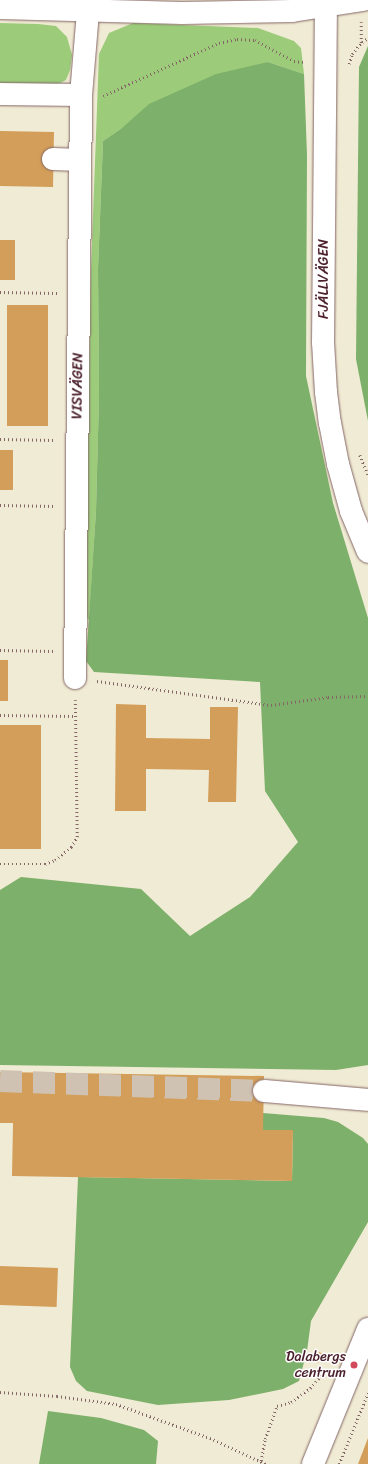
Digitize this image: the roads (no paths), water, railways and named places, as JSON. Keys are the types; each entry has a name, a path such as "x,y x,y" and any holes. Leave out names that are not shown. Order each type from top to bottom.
{"street":[{"path":"0,8 89,5 190,13 292,11 326,3 362,0"},
{"name":"FJÄLLVÄGEN","path":"326,3 323,342 326,392 338,464 351,511 368,552"},
{"name":"VISVÄGEN","path":"75,678 81,95 89,5"},
{"path":"0,94 81,95"},
{"path":"53,160 80,160"},
{"path":"264,1091 368,1100"},
{"path":"313,1464 368,1329"}],"tunnel":[{"path":"0,1081 264,1091"}],"place":[{"name":"Dalabergs centrum","path":"354,1365"}]}
